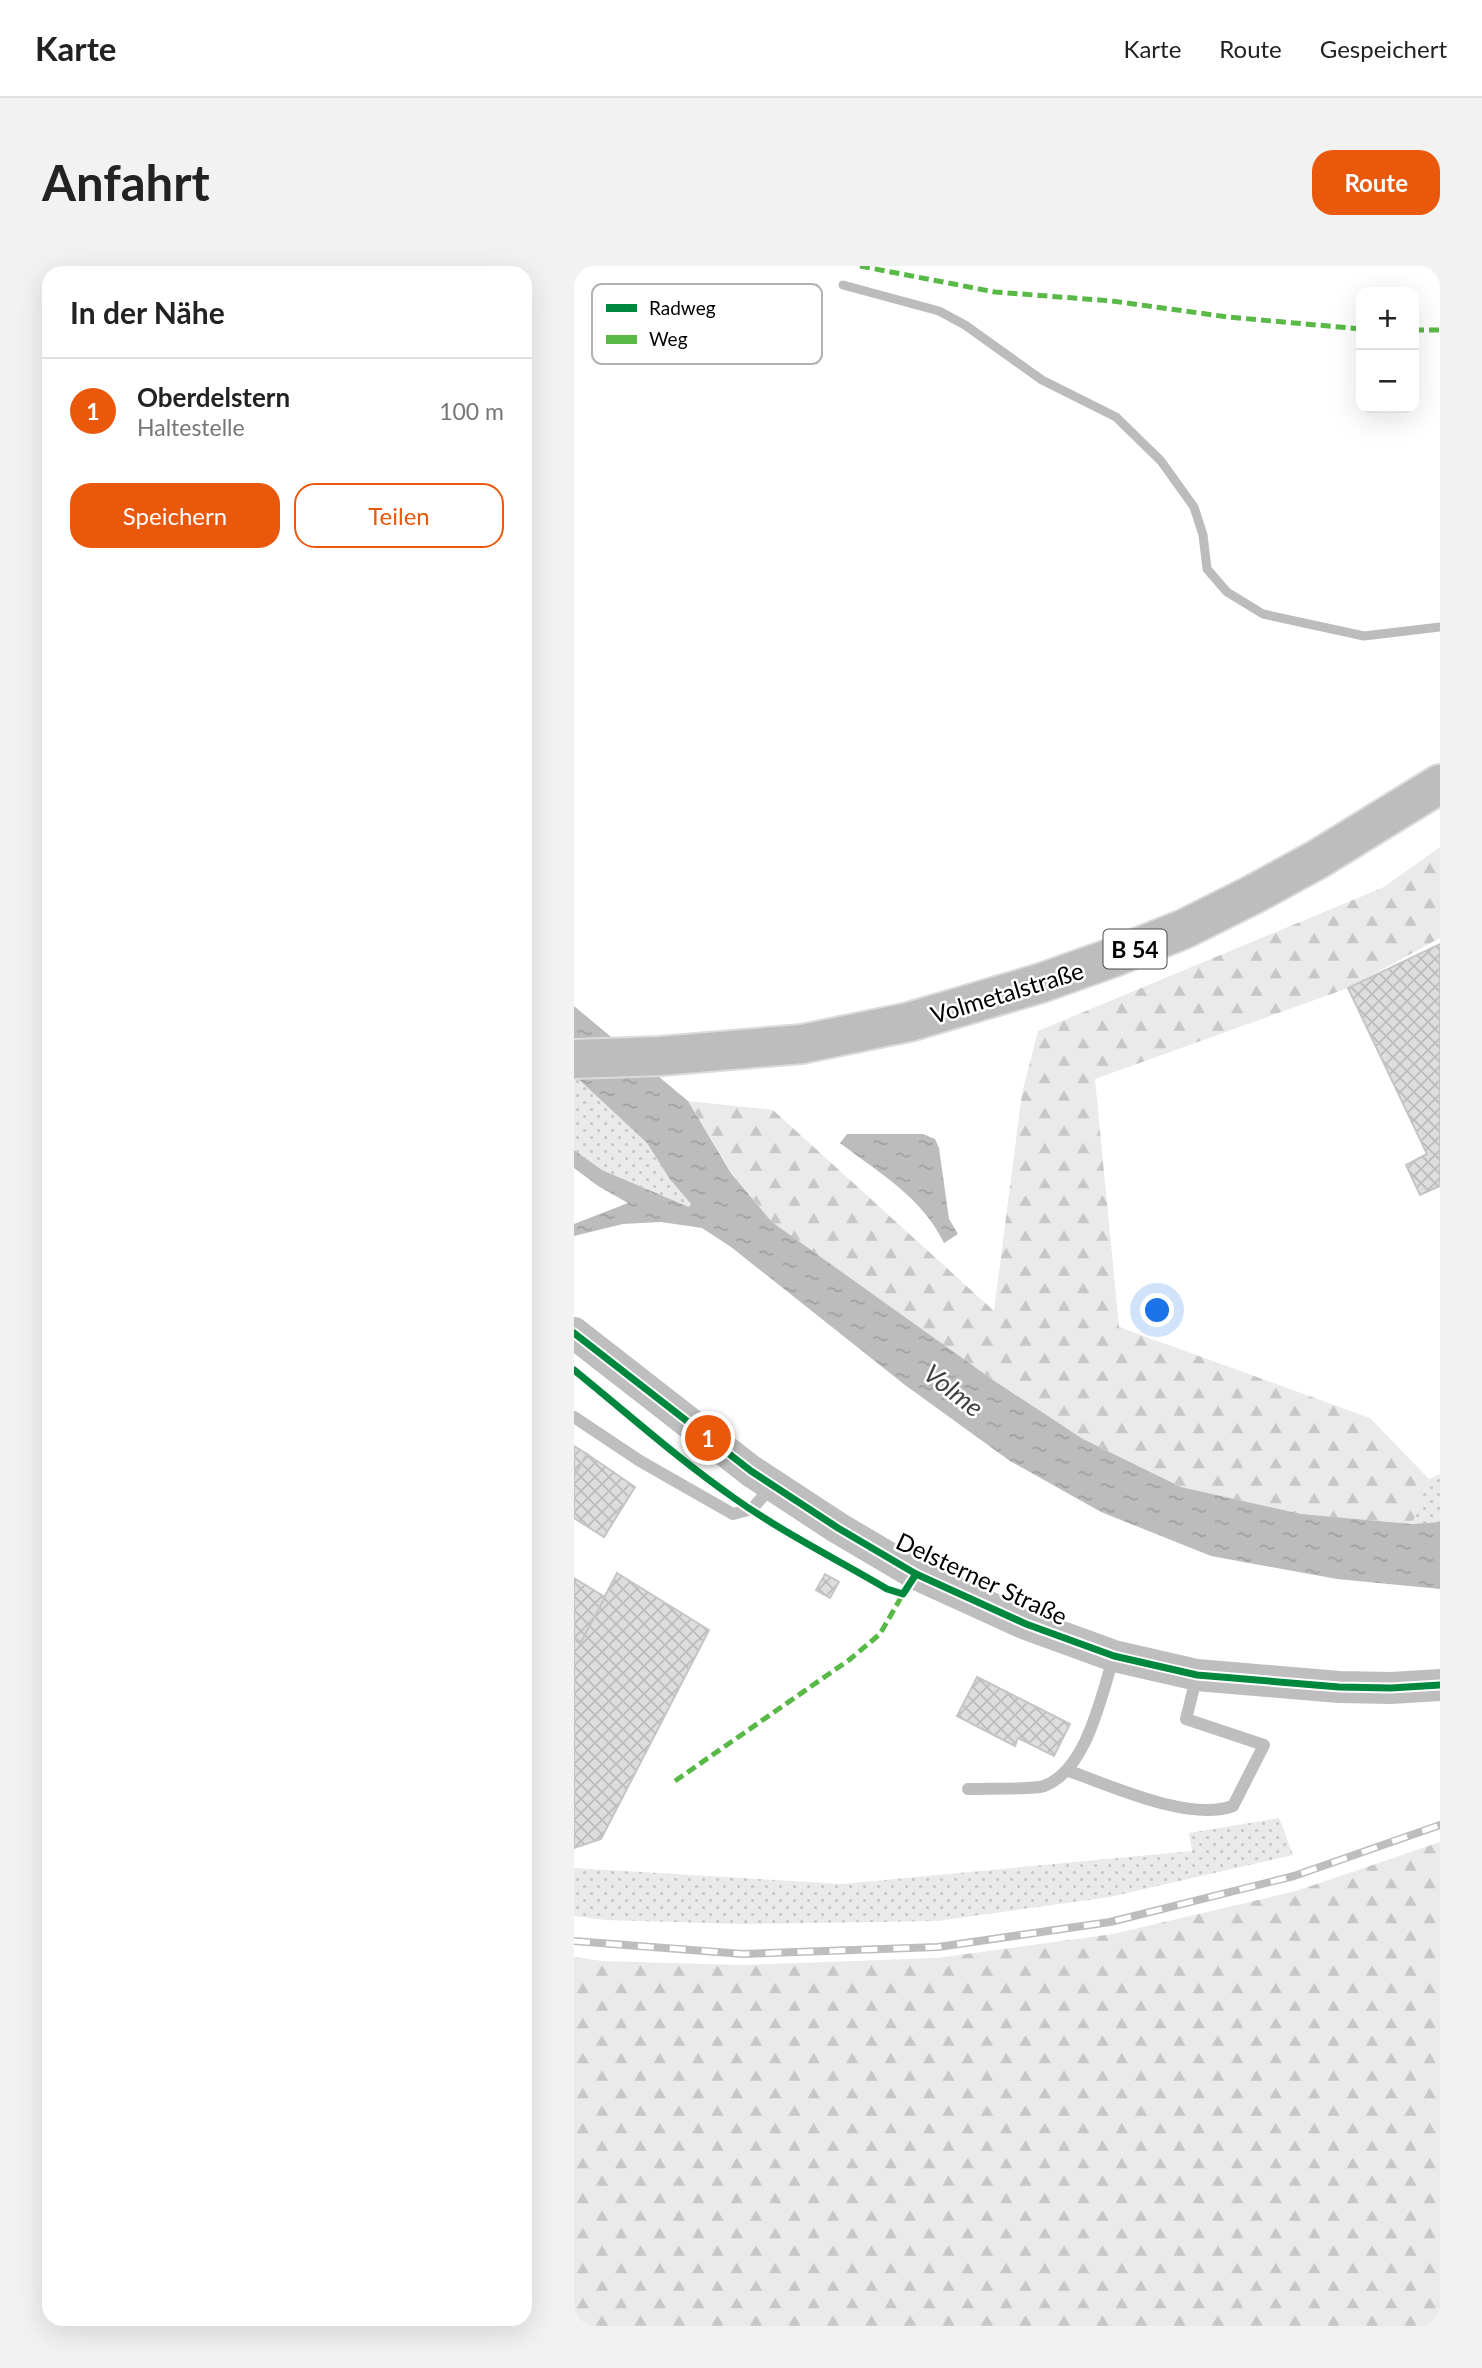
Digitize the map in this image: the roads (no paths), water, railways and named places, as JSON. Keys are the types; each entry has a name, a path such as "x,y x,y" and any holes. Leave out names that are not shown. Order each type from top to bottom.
{"main road":[{"name":"Volmetalstraße","path":"574,1059 661,1056 803,1044 909,1022 1053,979 1184,929 1254,894 1318,859 1440,784"}],"street":[{"name":"Delsterner Straße","path":"574,1333 772,1486 916,1574 1026,1624 1114,1656 1197,1675 1339,1687 1440,1685"}],"lane":[{"path":"574,1417 640,1461 733,1514 752,1509 772,1486"},
{"path":"968,1789 1043,1787 1069,1771 1090,1731 1114,1656"},
{"path":"1069,1771 1167,1806 1221,1810 1233,1806 1264,1745 1186,1719 1197,1675"}],"water":[{"name":"Volme","path":"574,1006 688,1101 731,1173 772,1222 993,1380 1083,1439 1181,1487 1301,1514 1412,1524 1440,1522 1440,1589 1337,1579 1211,1556 1101,1512 1010,1461 905,1385 731,1247 702,1228 661,1222 623,1224 574,1236 574,1224 628,1203 574,1168 574,1150 602,1170 689,1207 691,1204 669,1178 647,1143 574,1075"},
{"path":"847,1134 923,1134 935,1139 939,1148 949,1219 958,1234 944,1243 935,1227 912,1199 840,1143"}],"waterway":[{"path":"843,285 939,311 965,325 1042,380 1116,417 1161,461 1194,507 1203,535 1207,569 1227,592 1263,614 1364,636 1440,627"}],"railway":[{"path":"574,1941 743,1954 938,1947 1110,1922 1294,1876 1440,1825"}],"place":[{"name":"Oberdelstern","path":"708,1438"}]}
